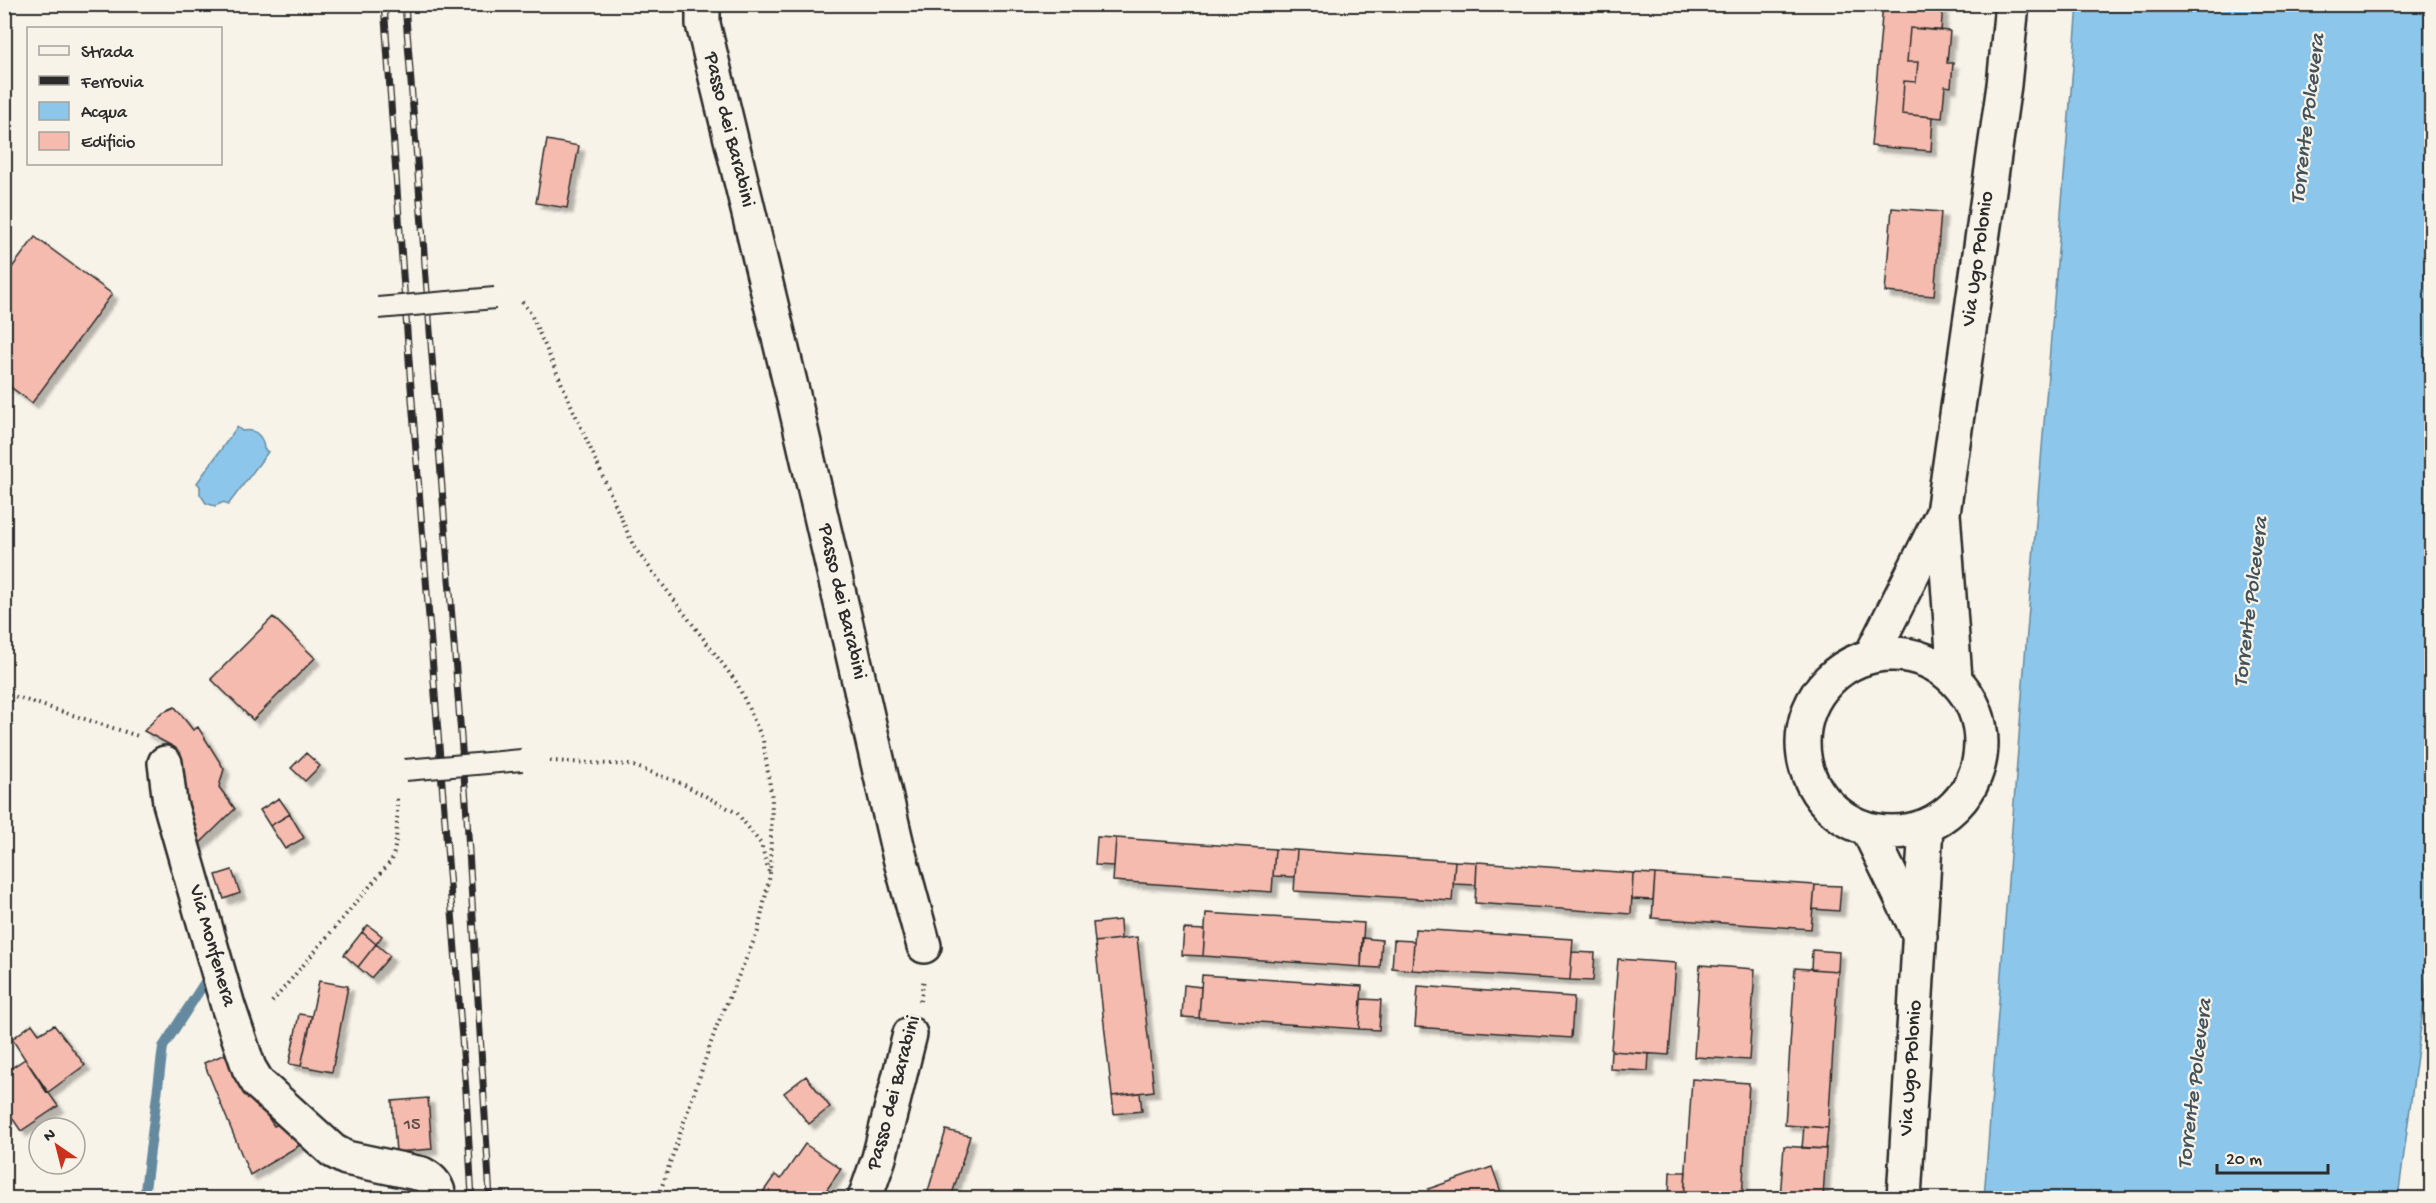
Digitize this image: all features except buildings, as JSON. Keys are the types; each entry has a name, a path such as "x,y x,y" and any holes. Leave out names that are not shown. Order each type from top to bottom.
{"main road":[{"name":"Passo dei Barabini","path":"703,4 703,24 899,854 924,945"},
{"name":"Via Ugo Polonio","path":"1955,679 1943,513 2004,85 2012,4"},
{"name":"Via Ugo Polonio","path":"1871,656 1943,513"},
{"path":"1904,655 1930,662 1955,679 1972,703 1981,731 1980,760 1970,788 1951,811 1926,826 1898,833 1868,830 1841,817 1820,796 1807,770 1803,741 1809,712 1823,687 1845,667 1871,656 1904,655"},
{"name":"Via Monfenera","path":"165,763 170,803 228,1006 253,1077 333,1151 346,1158 422,1174 430,1178 439,1198"},
{"name":"Via Ugo Polonio","path":"1904,1198 1926,826"},
{"name":"Via Ugo Polonio","path":"1868,830 1920,936"},
{"name":"Passo dei Barabini","path":"865,1198 879,1158 910,1034"}],"lane":[{"path":"378,308 495,298"},
{"path":"405,770 522,760"}],"path":[{"path":"495,298 523,302 530,312 634,547 737,683 762,740 772,799 770,875 758,931 716,1028 658,1198"},
{"path":"4,693 139,736 160,748 165,763"},
{"path":"522,760 631,765 683,784 737,813 761,844 770,875"},
{"path":"273,1002 392,860 398,828 396,778 405,770"},
{"name":"Passo dei Barabini","path":"910,1034 924,987 924,945"}],"water":[{"name":"Torrente Polcevera","path":"2078,5 2431,5 2432,943 2398,1198 1984,1198"},
{"path":"237,427 242,431 258,434 264,449 268,452 228,505 224,502 215,506 206,503 197,483"}],"waterway":[{"path":"144,1198 163,1047 205,982"}],"railway":[{"path":"384,4 410,374 466,1091 472,1198"},
{"path":"405,4 466,801 490,1198"}]}
